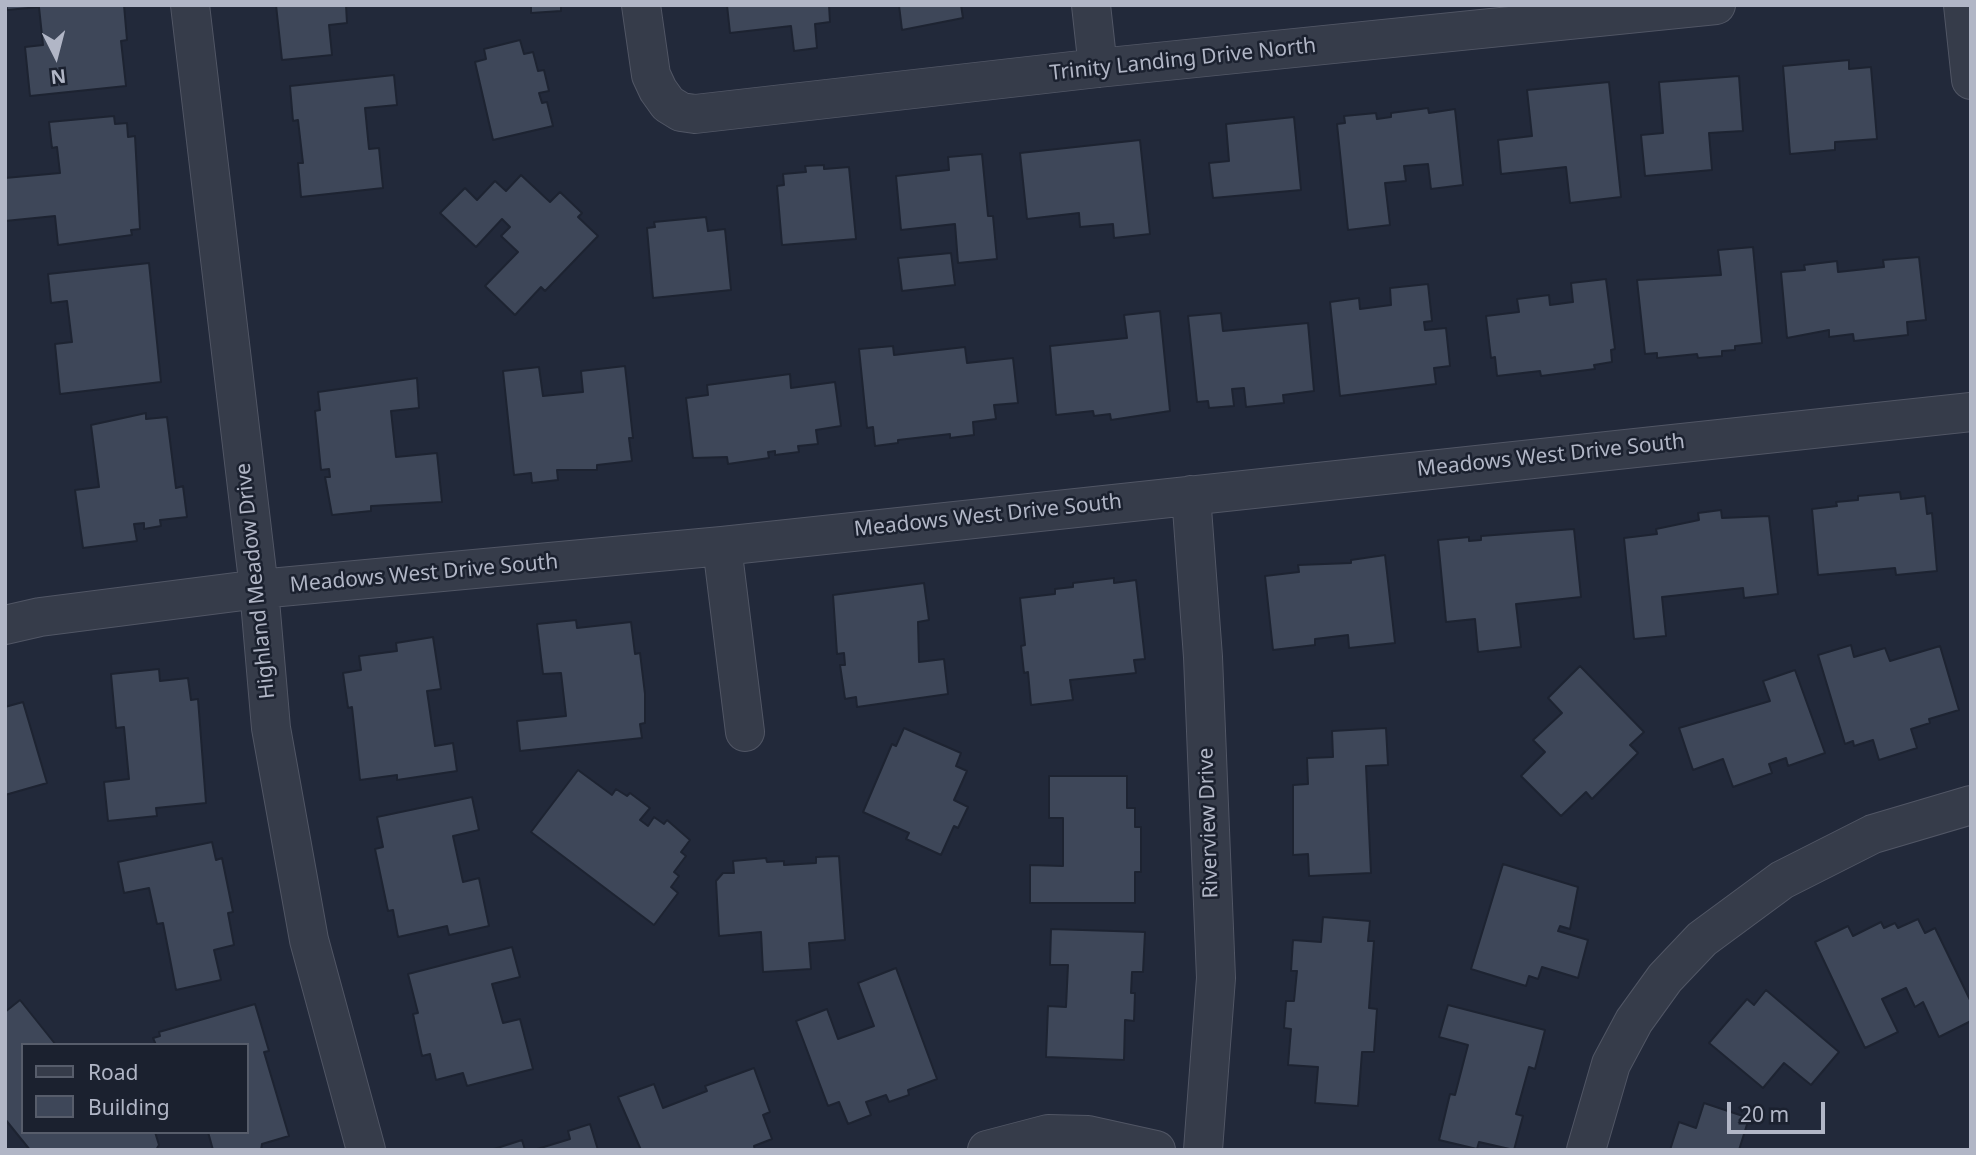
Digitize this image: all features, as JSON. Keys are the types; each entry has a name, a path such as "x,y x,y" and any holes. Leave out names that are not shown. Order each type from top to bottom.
{"street":[{"name":"Highland Meadow Drive","path":"190,5 259,589 271,728 309,940 366,1150"},
{"name":"Trinity Landing Drive North","path":"641,5 651,75 658,90 668,104 681,112 695,114 1098,68 1716,5"},
{"path":"1091,5 1098,68"},
{"path":"1963,5 1971,79"},
{"name":"Meadows West Drive South","path":"5,625 40,617 259,589 722,546 1971,412"},
{"name":"Riverview Drive","path":"1191,495 1203,657 1216,978 1203,1150"},
{"path":"722,546 745,732"},
{"path":"1586,1150 1611,1063 1634,1021 1665,978 1702,939 1782,880 1873,834 1971,806"},
{"path":"988,1150 1048,1134 1088,1135 1156,1150"}],"building":[{"path":"6,5 124,5 127,40 121,41 126,86 30,96 25,47 43,45 39,7 7,10"},
{"path":"276,5 346,5 347,23 329,25 332,55 282,60"},
{"path":"531,5 561,5 561,11 531,13"},
{"path":"727,5 829,5 830,22 815,24 817,48 794,51 791,26 730,33"},
{"path":"899,5 961,5 963,18 902,30"},
{"path":"520,40 524,54 533,52 538,71 544,70 549,91 539,93 542,103 547,102 553,126 493,140 475,62 486,59 484,49"},
{"path":"1849,60 1849,69 1871,67 1877,139 1835,142 1835,150 1790,154 1783,66"},
{"path":"394,75 397,105 365,108 369,149 379,148 383,188 301,197 298,163 303,163 298,120 293,121 290,86"},
{"path":"1739,76 1743,131 1709,133 1712,170 1645,176 1641,135 1663,133 1659,82"},
{"path":"1609,82 1621,197 1570,203 1566,167 1501,174 1498,140 1532,136 1527,90"},
{"path":"1428,108 1429,113 1455,109 1463,185 1431,189 1428,164 1404,166 1406,181 1385,183 1390,225 1348,230 1337,124 1345,123 1344,116 1376,113 1377,119 1391,117 1391,113"},
{"path":"114,116 115,124 127,123 128,137 135,136 140,229 131,230 132,235 58,245 55,216 5,221 5,178 60,173 57,147 52,148 49,122"},
{"path":"1294,117 1301,190 1213,198 1209,163 1229,161 1226,124"},
{"path":"1140,140 1150,234 1114,238 1113,224 1080,227 1079,213 1027,219 1020,153"},
{"path":"982,154 988,216 993,216 997,259 958,263 955,224 901,230 896,176 949,170 948,157"},
{"path":"824,165 824,169 849,167 856,239 782,245 777,186 784,185 783,174 806,172 805,166"},
{"path":"521,175 550,202 560,192 582,213 578,217 598,236 545,291 541,287 515,315 485,286 518,252 501,236 510,227 502,219 476,247 440,213 465,188 477,200 495,181 506,191"},
{"path":"706,217 708,231 725,229 731,290 653,298 647,228 655,227 654,222"},
{"path":"1753,247 1762,343 1735,346 1735,350 1722,351 1722,356 1698,358 1697,354 1657,358 1657,353 1645,354 1637,280 1721,275 1718,250"},
{"path":"951,253 955,285 902,291 898,258"},
{"path":"1919,257 1926,320 1907,322 1908,335 1854,341 1853,334 1829,337 1829,330 1787,338 1781,272 1805,270 1804,265 1837,261 1838,272 1884,267 1883,260"},
{"path":"149,263 161,382 60,394 55,344 72,342 67,301 51,303 48,274"},
{"path":"1606,279 1615,349 1611,350 1612,362 1594,365 1595,369 1541,376 1540,371 1497,376 1495,357 1491,358 1486,316 1519,312 1517,299 1549,295 1550,305 1573,302 1571,283"},
{"path":"1428,284 1432,321 1424,322 1425,330 1446,328 1450,366 1434,368 1436,384 1340,396 1330,302 1359,298 1360,309 1391,305 1390,288"},
{"path":"1160,311 1170,411 1111,420 1110,414 1094,416 1093,411 1056,415 1050,346 1127,338 1124,315"},
{"path":"1221,313 1223,331 1308,323 1314,391 1283,395 1284,403 1246,407 1244,388 1232,389 1234,406 1209,408 1208,401 1197,402 1188,316"},
{"path":"893,346 894,355 965,347 967,363 1013,358 1018,403 994,405 996,419 973,422 974,435 950,438 950,434 898,440 898,443 875,446 873,427 867,428 859,349"},
{"path":"625,366 633,438 629,438 632,461 597,465 597,470 557,470 558,480 532,483 531,473 514,475 503,371 539,367 543,396 583,392 581,371"},
{"path":"790,374 791,388 835,382 841,426 816,430 818,444 798,446 799,452 775,455 775,451 768,452 769,458 728,464 727,457 693,458 686,398 708,395 707,385"},
{"path":"417,378 419,408 391,411 396,457 437,453 442,502 371,506 371,511 332,515 325,477 330,477 329,469 321,470 315,411 320,410 318,392"},
{"path":"146,413 146,419 167,417 176,488 183,486 187,517 160,520 161,526 144,529 144,523 134,524 137,541 83,548 75,490 99,487 91,425"},
{"path":"1900,492 1901,499 1925,496 1927,514 1932,513 1937,571 1896,575 1895,568 1818,575 1812,509 1837,506 1836,502 1858,500 1858,496"},
{"path":"1721,510 1722,518 1769,516 1778,594 1744,598 1743,588 1662,597 1666,636 1634,639 1624,538 1657,534 1656,529 1699,520 1698,513"},
{"path":"1574,529 1581,597 1516,604 1521,647 1478,652 1475,619 1446,622 1438,540 1469,537 1469,541 1481,540 1481,536"},
{"path":"1385,555 1395,643 1349,648 1348,635 1315,639 1315,645 1273,650 1265,576 1299,572 1298,565 1351,563 1351,560"},
{"path":"1114,578 1114,583 1136,580 1145,659 1134,660 1136,673 1070,680 1073,700 1031,705 1028,672 1024,673 1021,646 1025,645 1020,598 1055,594 1055,589 1073,587 1073,583"},
{"path":"924,583 929,620 918,622 919,662 944,659 948,694 857,707 856,697 845,699 840,665 845,665 844,653 837,654 833,595"},
{"path":"576,620 577,628 631,622 635,654 640,653 645,694 645,723 640,724 642,738 520,751 517,721 566,716 561,673 543,674 537,624"},
{"path":"433,637 441,689 427,691 435,746 453,743 457,771 397,780 397,775 360,780 352,707 348,708 343,673 361,670 359,656 397,651 396,643"},
{"path":"1851,645 1854,657 1885,648 1890,661 1940,646 1959,710 1929,719 1930,723 1911,729 1917,748 1879,760 1873,740 1854,746 1853,741 1845,744 1818,655"},
{"path":"1580,666 1644,732 1630,745 1638,753 1592,799 1586,792 1561,816 1521,776 1545,752 1533,740 1562,713 1548,698"},
{"path":"159,669 160,681 188,678 191,700 198,699 206,803 156,808 157,816 108,821 104,782 129,779 124,727 116,728 111,674"},
{"path":"1795,670 1825,753 1788,766 1786,758 1769,764 1772,773 1733,787 1723,759 1693,770 1679,728 1770,701 1763,681"},
{"path":"23,702 47,783 5,795 5,707"},
{"path":"904,728 961,753 956,766 967,771 954,800 968,807 958,828 954,826 941,855 906,839 909,833 863,812 892,744 896,746"},
{"path":"1386,728 1388,765 1366,766 1371,873 1309,876 1308,854 1293,855 1293,785 1308,784 1307,758 1333,757 1332,731"},
{"path":"578,770 612,795 616,789 627,796 630,793 650,808 640,820 648,826 654,817 664,824 667,820 690,840 681,852 686,856 674,872 679,876 671,887 678,893 654,925 531,832"},
{"path":"1049,776 1127,776 1127,808 1135,808 1135,827 1141,827 1141,872 1135,872 1135,903 1030,903 1030,865 1063,866 1063,818 1049,818"},
{"path":"472,797 479,830 453,836 463,882 479,878 489,926 449,935 447,926 398,937 393,910 388,911 375,849 383,847 377,817"},
{"path":"212,842 216,860 222,858 233,912 228,913 234,945 214,950 221,980 176,990 163,923 157,924 149,888 124,893 118,862"},
{"path":"839,856 845,940 809,943 811,969 763,972 761,932 719,936 716,881 723,873 734,873 733,861 766,858 767,862 784,861 784,865 816,863 816,857"},
{"path":"1503,864 1578,887 1570,929 1560,926 1558,931 1588,940 1578,978 1542,967 1538,979 1529,976 1526,986 1471,969"},
{"path":"1323,917 1370,921 1368,941 1374,941 1369,1008 1377,1009 1374,1052 1362,1052 1358,1106 1315,1103 1318,1067 1288,1065 1291,1029 1284,1028 1286,1001 1294,1001 1297,971 1291,971 1293,940 1321,942"},
{"path":"1918,919 1925,933 1935,928 1971,1002 1971,1021 1939,1037 1923,1002 1915,1007 1906,988 1882,999 1898,1032 1865,1048 1815,942 1848,926 1853,936 1881,922 1884,928 1895,923 1898,928"},
{"path":"1051,929 1145,932 1143,972 1132,972 1131,993 1135,993 1134,1021 1125,1020 1124,1060 1046,1057 1048,1006 1066,1007 1068,965 1050,965"},
{"path":"512,947 520,977 492,984 503,1023 520,1019 533,1069 467,1086 463,1073 436,1080 430,1054 422,1056 413,1014 418,1013 408,974"},
{"path":"896,968 937,1079 908,1090 909,1095 889,1102 886,1095 866,1102 871,1115 848,1124 839,1102 828,1106 796,1021 827,1009 838,1039 874,1026 858,983"},
{"path":"1766,990 1839,1052 1811,1085 1784,1063 1763,1088 1709,1043 1747,999 1754,1005"},
{"path":"20,1000 54,1043 21,1043 21,1134 156,1134 159,1145 156,1150 30,1150 5,1119 5,1012"},
{"path":"255,1004 269,1051 264,1052 289,1136 262,1144 261,1150 213,1150 209,1134 248,1134 248,1043 155,1043 153,1038 160,1036 159,1032"},
{"path":"1448,1005 1545,1030 1535,1069 1529,1067 1516,1114 1523,1116 1514,1150 1479,1142 1477,1149 1439,1140 1450,1094 1455,1095 1468,1045 1439,1037"},
{"path":"754,1068 770,1112 763,1115 772,1139 754,1146 755,1150 641,1150 618,1097 654,1084 663,1108 707,1091 705,1086"},
{"path":"1704,1103 1749,1118 1739,1150 1670,1150 1679,1122 1696,1128"},
{"path":"590,1124 598,1150 534,1150 570,1139 568,1131"},
{"path":"522,1140 525,1150 491,1150"}]}
